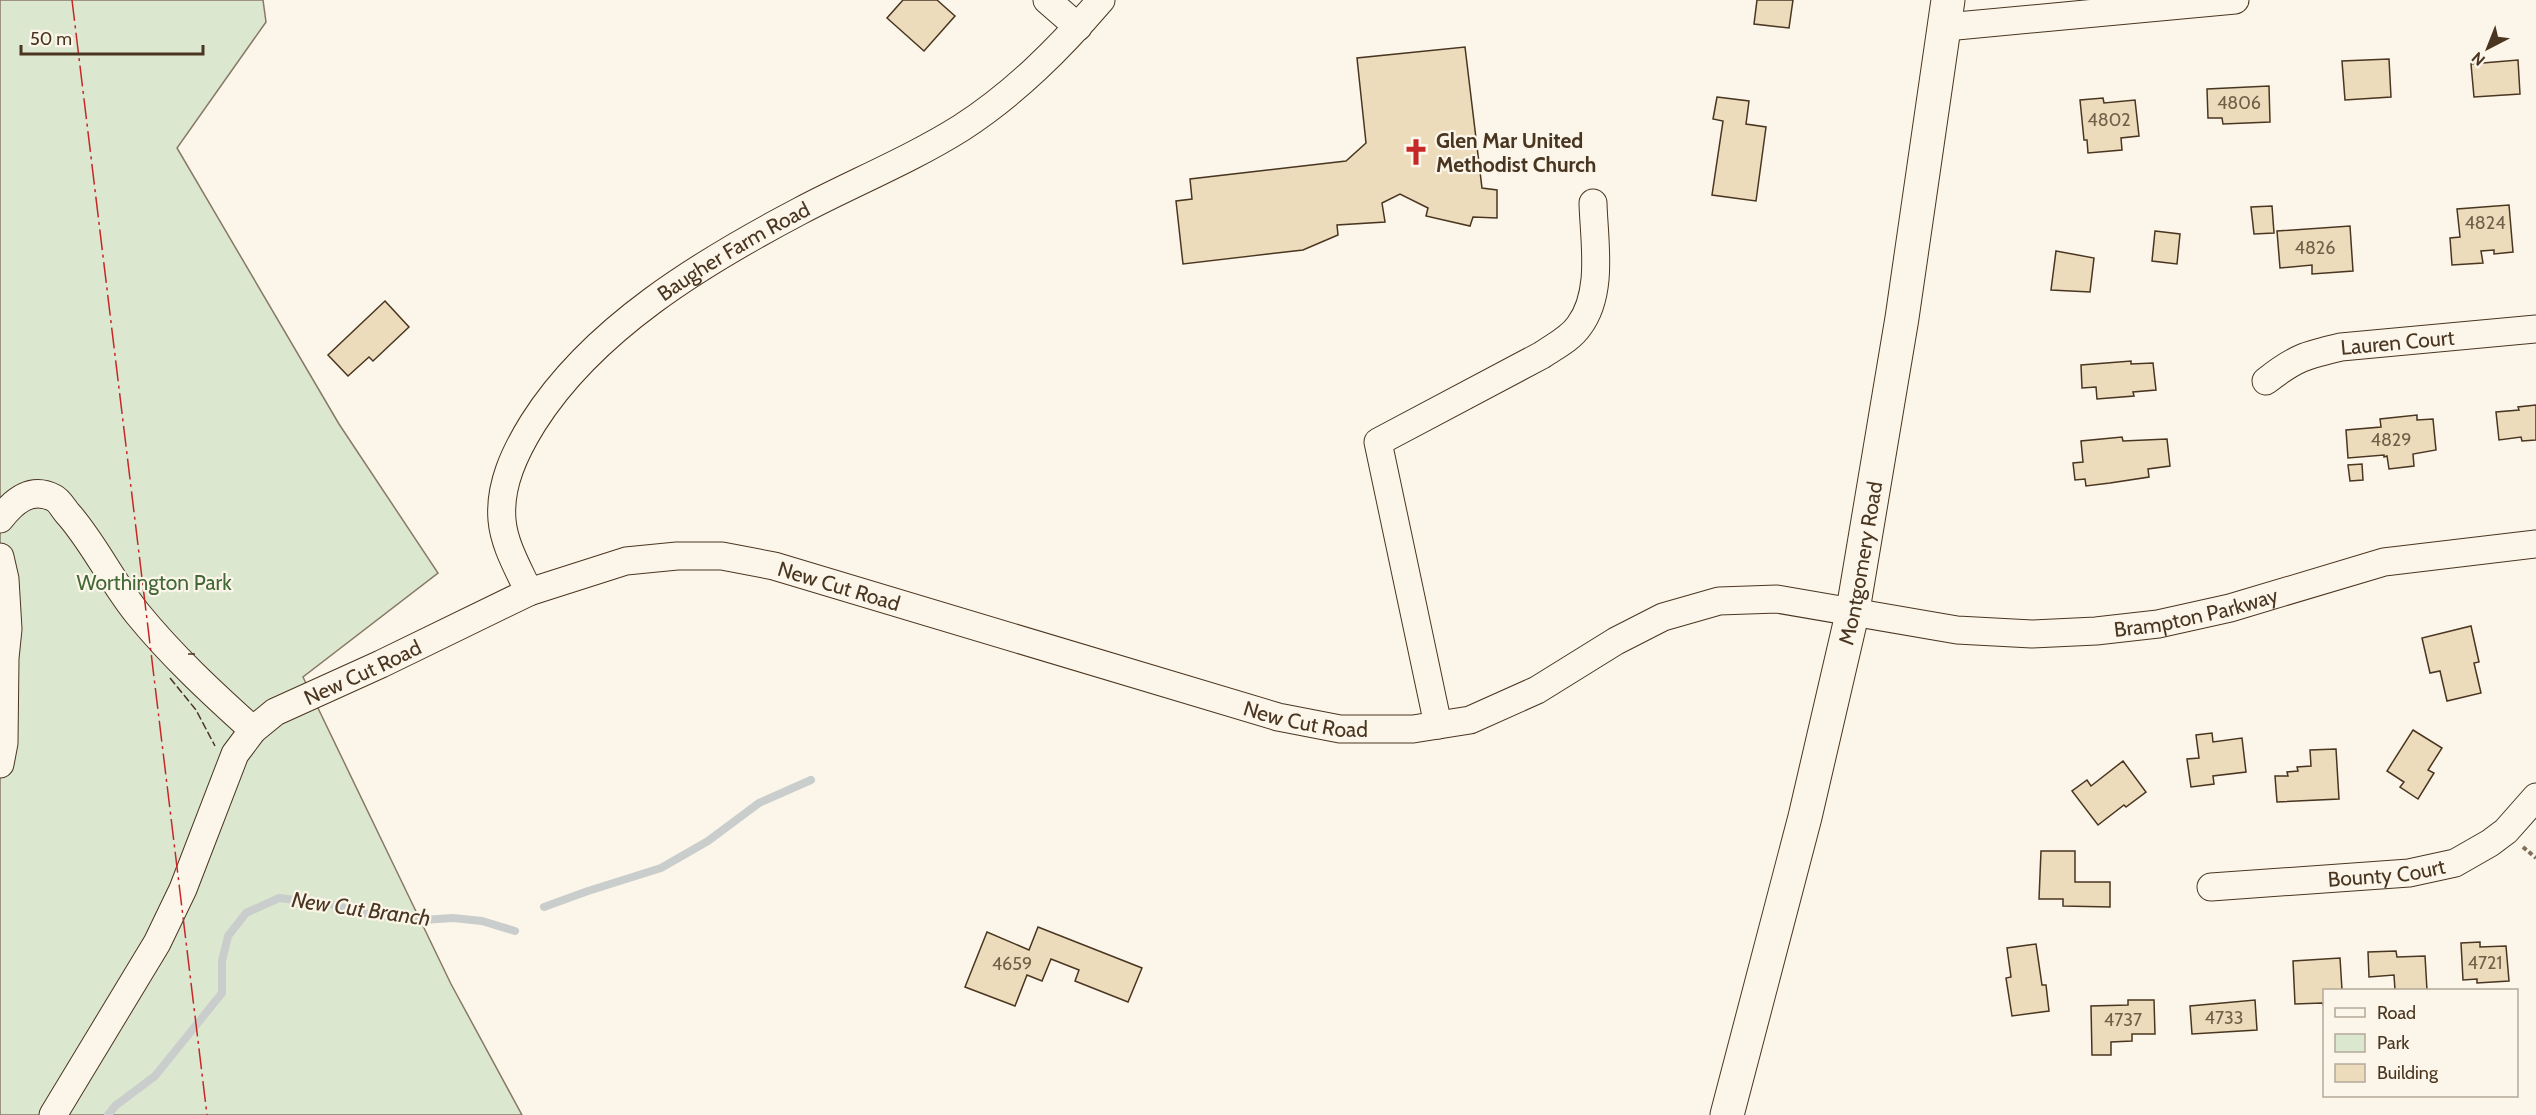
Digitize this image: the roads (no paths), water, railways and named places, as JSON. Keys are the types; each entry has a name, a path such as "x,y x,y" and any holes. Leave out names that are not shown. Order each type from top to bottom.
{"main road":[{"name":"Montgomery Road","path":"1727,1115 1805,817 1852,610 1902,318 1947,14"}],"street":[{"path":"1047,0 1078,27"},
{"name":"Baugher Farm Road","path":"529,592 511,554 502,521 504,486 516,450 537,417 583,361 660,296 717,257 960,128 1010,93 1078,27 1101,0"},
{"path":"1947,14 2235,0"},
{"path":"1438,725 1378,442 1542,355 1566,339 1580,326 1594,288 1593,203"},
{"name":"Lauren Court","path":"2266,381 2289,363 2311,354 2341,347 2536,329"},
{"path":"0,519 11,505 22,497 39,493 55,499 78,526 136,611 180,663 253,730"},
{"name":"Brampton Parkway","path":"1852,610 1957,630 2032,634 2096,631 2158,624 2230,608 2384,562 2536,544"},
{"name":"New Cut Road","path":"53,1115 157,943 183,889 235,754 253,730 275,712 381,664 529,592 626,561 677,556 722,556 774,566 1278,717 1340,729 1413,729 1470,720 1538,690 1616,641 1663,617 1719,602 1777,599 1852,610"},
{"path":"0,557 8,629 5,658 4,743 0,764"},
{"name":"Bounty Court","path":"2211,887 2409,873 2455,863 2506,831 2536,797"}],"waterway":[{"path":"544,907 661,868 708,841 759,803 811,780"},
{"name":"New Cut Branch","path":"108,1115 115,1106 155,1076 222,993 222,961 228,936 246,913 279,898 330,904 363,913 423,920 453,918 482,921 515,931"}],"place":[{"name":"Glen Mar United Methodist Church","path":"1416,152"}],"park label":[{"name":"Worthington Park","path":"154,582"}]}
